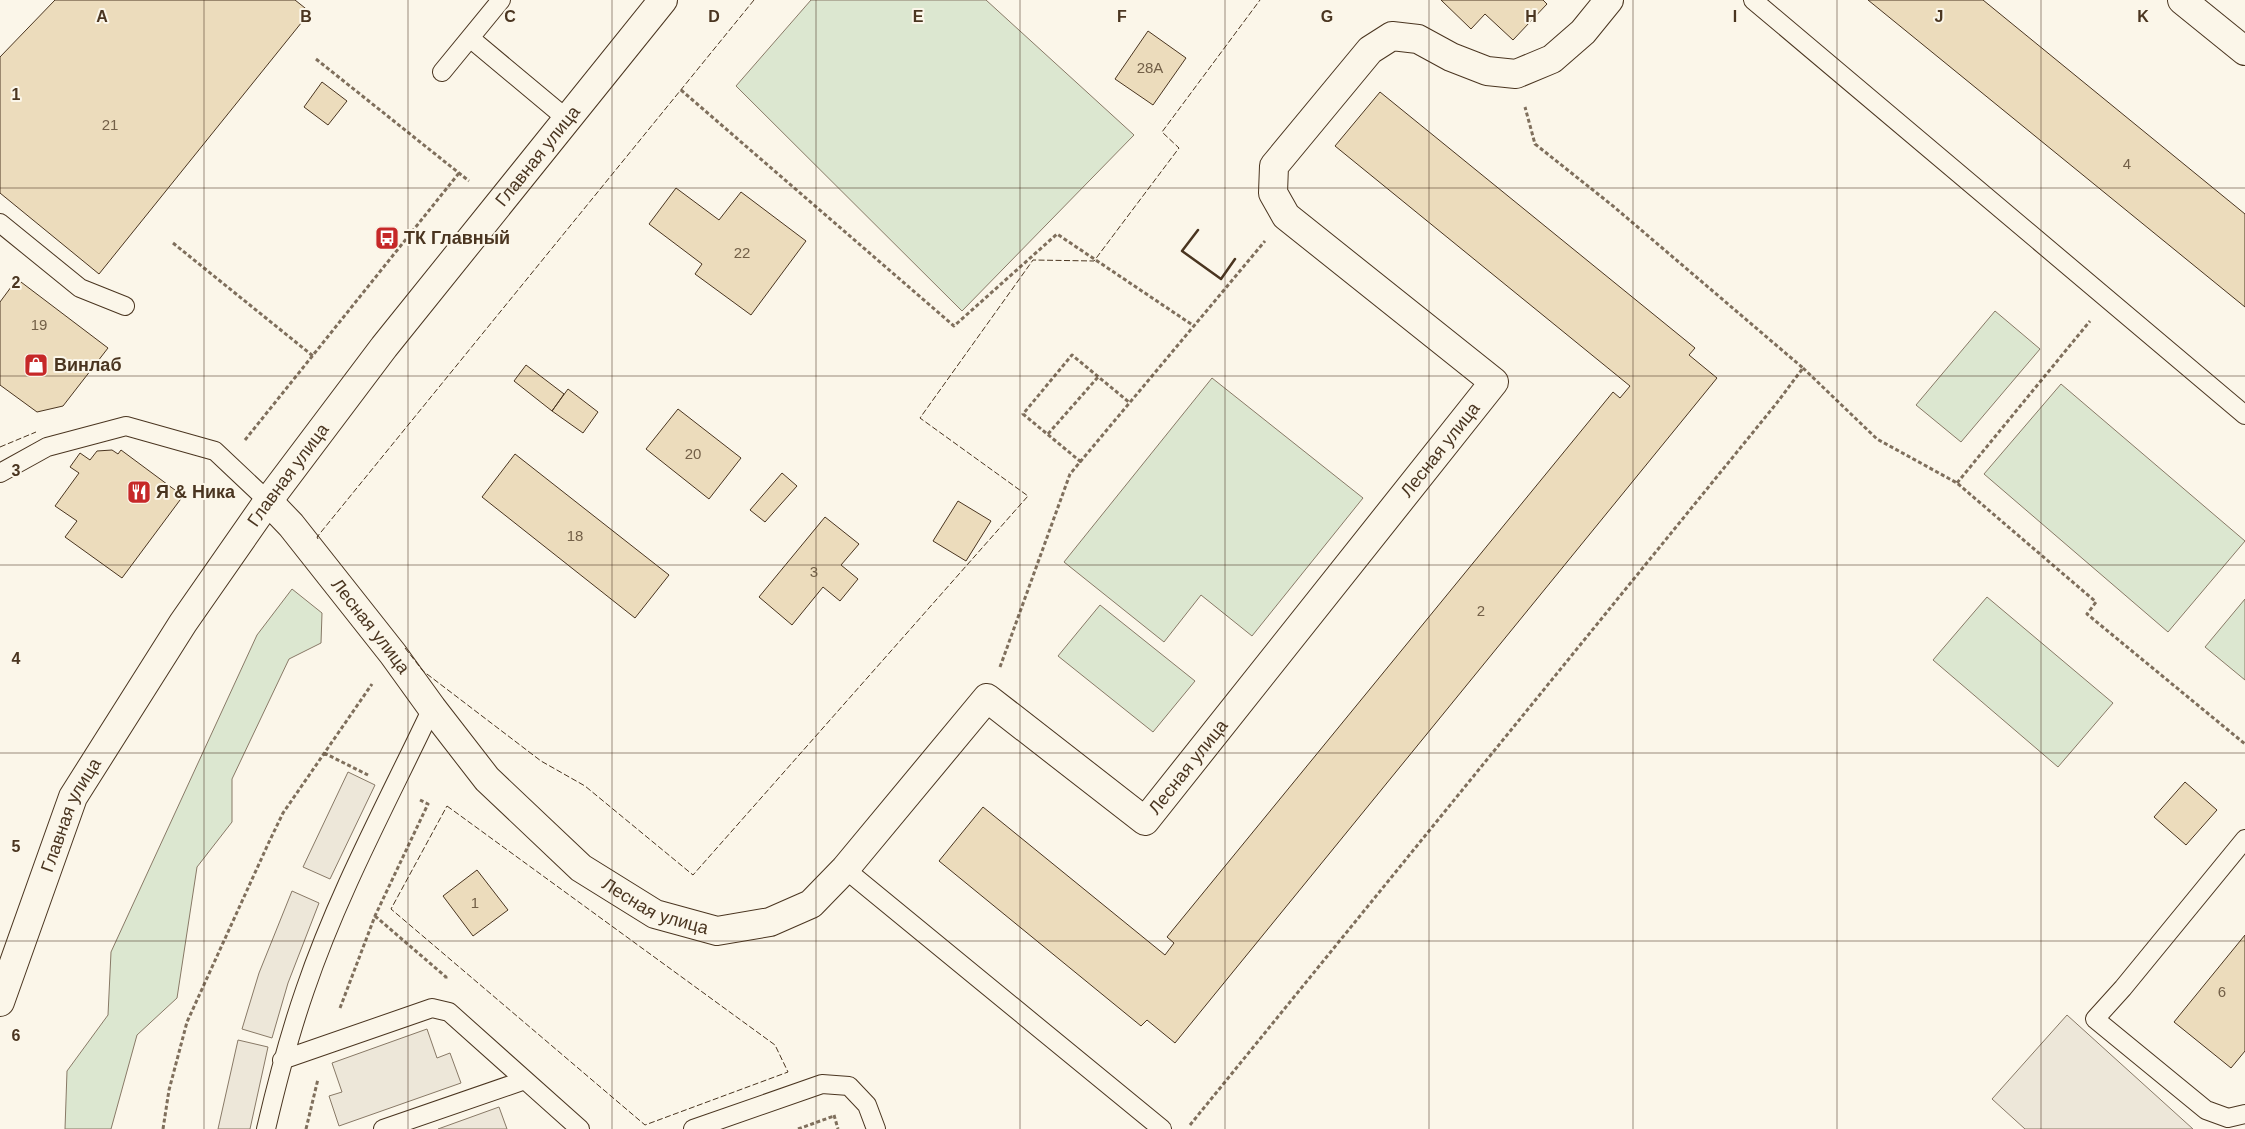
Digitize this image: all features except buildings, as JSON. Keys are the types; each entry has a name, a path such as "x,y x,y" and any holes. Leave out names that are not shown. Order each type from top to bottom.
{"street":[{"name":"Главная улица","path":"0,1002 72,797 183,623 268,501 384,347 663,0"},
{"name":"Лесная улица","path":"268,501 291,525 393,654 487,779 581,868 655,914 717,931 770,922 811,904 846,869 987,698 1145,821 1494,382 1286,216 1273,194 1274,166 1370,50 1392,36 1418,39 1451,57 1487,71 1516,74 1552,58 1583,32 1609,0"},
{"path":"2182,0 2245,51"}],"lane":[{"path":"442,72 501,0"},
{"path":"1753,0 2245,414"},
{"path":"470,38 567,119"},
{"path":"0,223 80,288 125,306"},
{"path":"0,473 47,447 126,426 215,451 268,501"},
{"path":"266,1129 282,1060 306,988 347,886 432,708"},
{"path":"2245,840 2095,1019 2206,1110 2228,1118 2245,1114"},
{"path":"846,869 1162,1129"},
{"path":"282,1060 432,1008 449,1012 580,1129"},
{"path":"383,1129 525,1080"},
{"path":"693,1129 822,1084 849,1086 867,1105 876,1129"}],"path":[{"path":"316,59 469,181"},
{"path":"1516,74 1536,144 1613,206 1803,368 1877,439 1957,483 2096,602 2087,614 2245,744"},
{"path":"681,90 954,326 1057,234 1194,326"},
{"path":"227,462 459,173"},
{"path":"987,698 1008,648 1070,474 1286,216"},
{"path":"173,244 312,356"},
{"path":"1957,483 2108,299"},
{"path":"1081,462 1023,414 1072,355 1130,403"},
{"path":"1187,1129 1764,420 1803,368"},
{"path":"1048,434 1098,376"},
{"path":"162,1129 169,1090 187,1022 273,834 293,798 393,654"},
{"path":"375,916 446,977 449,1012"}],"green space":[{"path":"811,0 986,0 1134,135 962,311 736,86"},
{"path":"1995,311 2040,349 1961,442 1916,405"},
{"path":"1212,378 1363,498 1252,636 1201,595 1164,642 1064,562"},
{"path":"2061,384 2245,541 2168,632 1984,474"},
{"path":"292,589 322,613 321,643 289,659 232,779 232,822 197,867 177,998 137,1035 111,1129 65,1129 67,1071 108,1015 111,952 257,635"},
{"path":"1987,597 2113,703 2058,767 1933,660"},
{"path":"2245,599 2245,680 2205,647"},
{"path":"1100,605 1195,681 1153,732 1058,656"}],"shaded area":[{"path":"348,772 375,785 330,879 303,867"},
{"path":"292,891 319,903 288,983 272,1038 242,1029 259,973"},
{"path":"2067,1015 2193,1129 2025,1129 1992,1099"},
{"path":"427,1029 437,1058 450,1053 461,1083 339,1126 329,1096 342,1092 332,1063"},
{"path":"238,1040 268,1047 250,1129 218,1129"},
{"path":"499,1107 507,1129 438,1129"}],"fence":[{"path":"318,539 317,537 754,0"},
{"path":"405,648 423,671 541,761 585,786 693,875 1028,496 920,418 1033,260 1094,261 1179,148 1162,132 1260,0"},
{"path":"0,447 36,432"},
{"path":"447,806 775,1045 788,1072 645,1125 391,909 447,806"}],"wall":[{"path":"1198,230 1182,251 1221,279 1235,259"}],"place":[{"name":"ТК Главный","path":"387,238"},
{"name":"Винлаб","path":"36,365"},
{"name":"Я & Ника","path":"139,492"}]}
